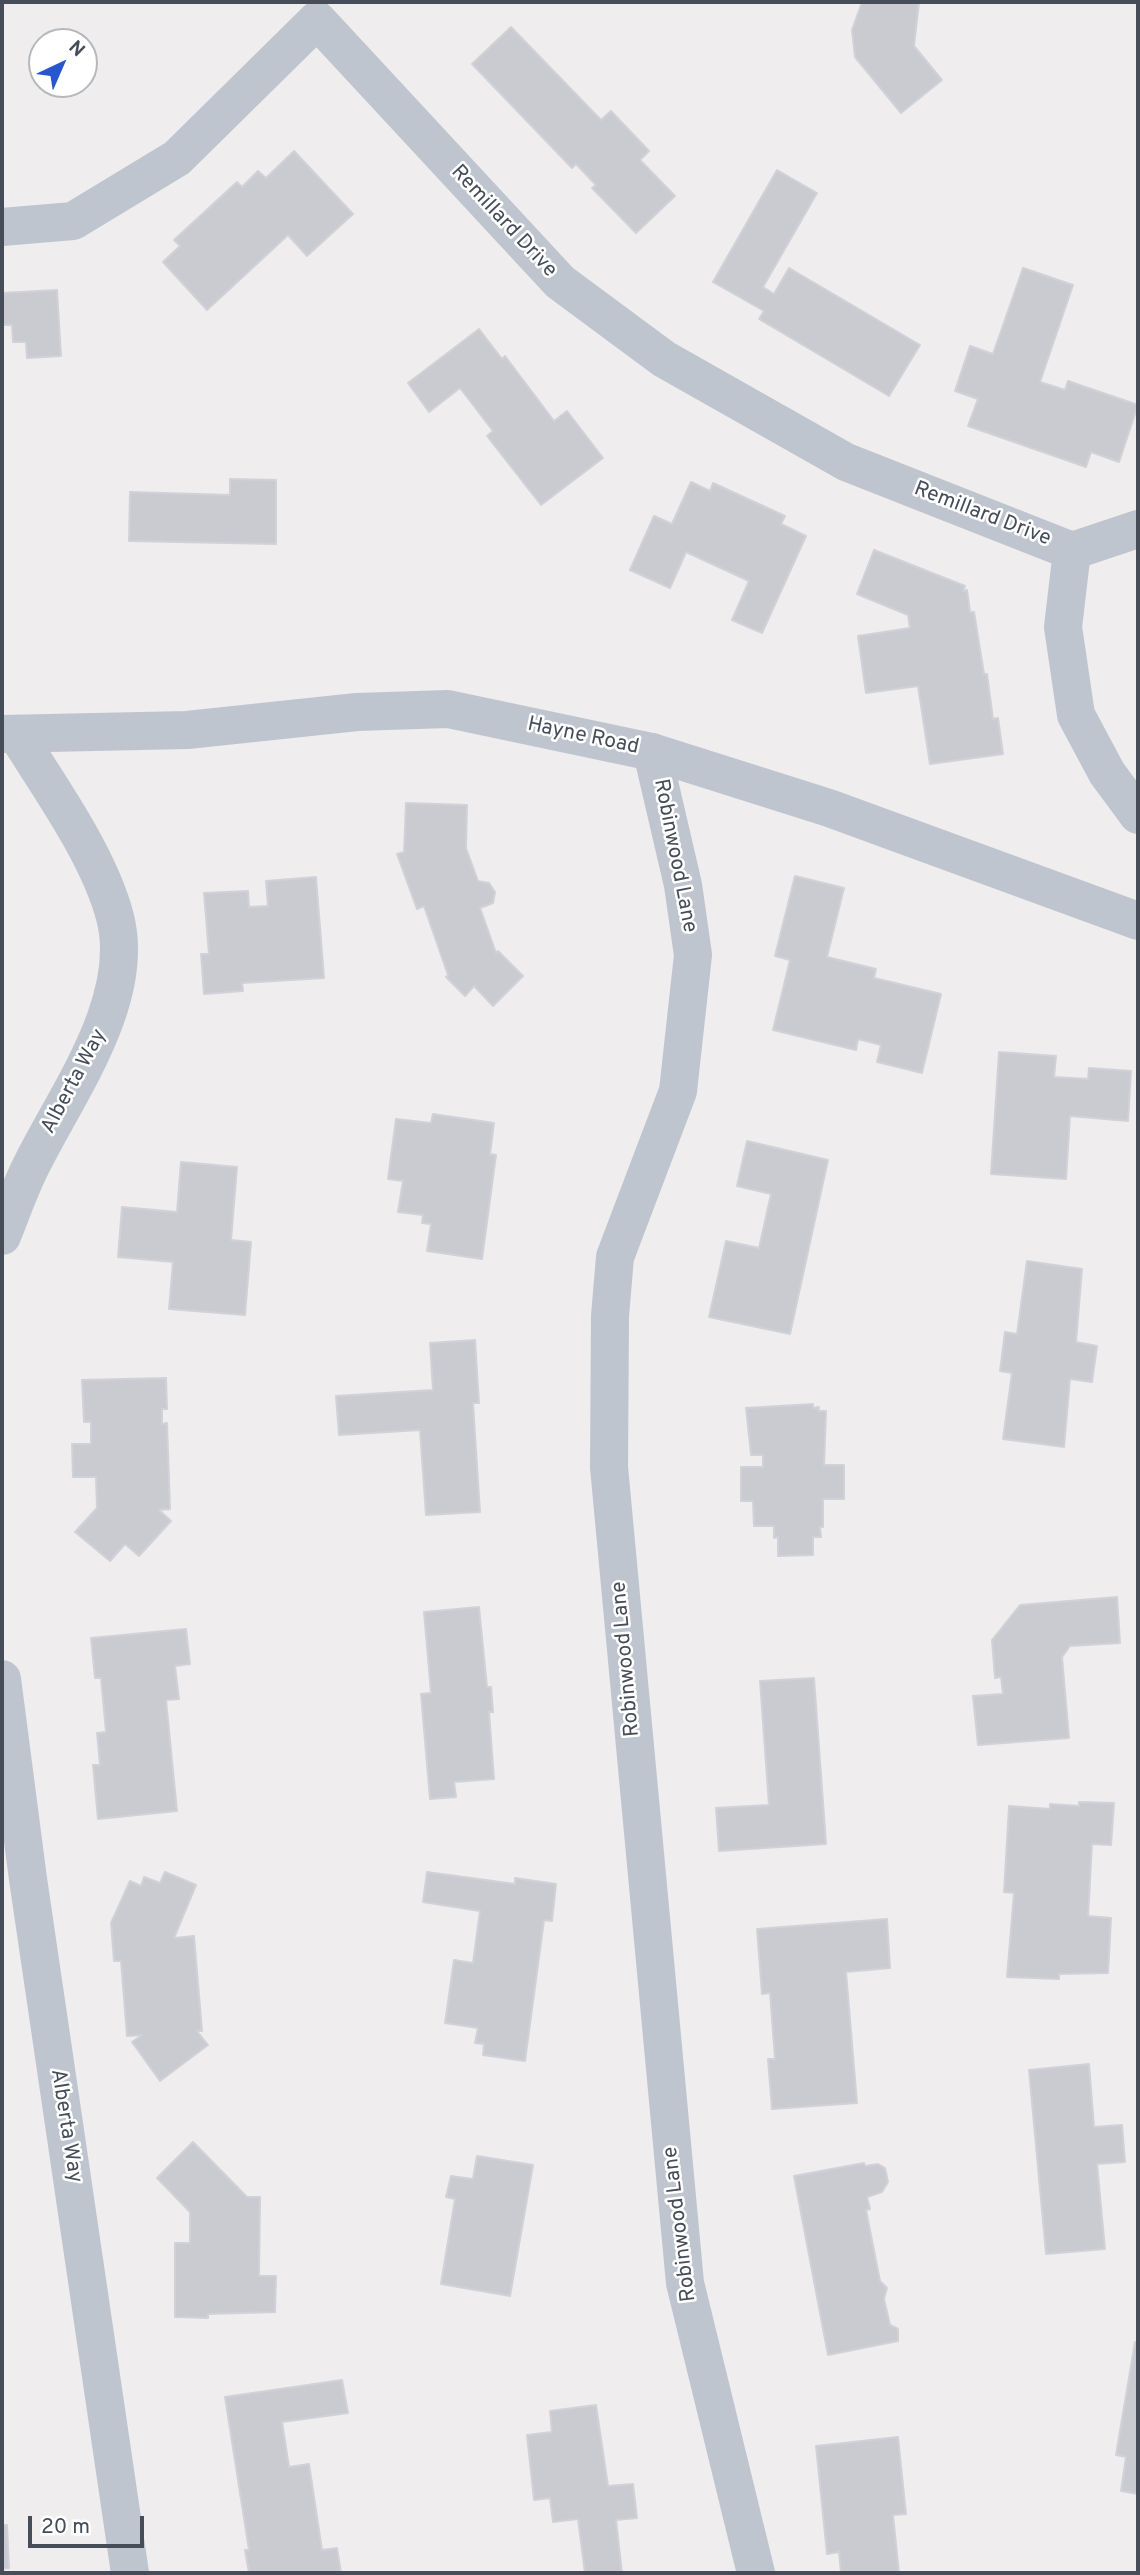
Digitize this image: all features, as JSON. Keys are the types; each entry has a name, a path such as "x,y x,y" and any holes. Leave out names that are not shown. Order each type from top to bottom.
{"street":[{"name":"Remillard Drive","path":"2,228 73,221 177,158 327,11 560,282 664,359 846,462 1072,551"},
{"path":"1138,529 1072,551 1063,627 1076,715 1107,773 1138,815"},
{"name":"Hayne Road","path":"10,734 187,730 357,712 448,709 652,752 830,808 1138,922"},
{"name":"Alberta Way","path":"2,1236 29,1170 108,1020 118,966 115,918 83,841 10,734"},
{"name":"Robinwood Lane","path":"652,752 683,885 693,955 678,1091 615,1257 610,1316 609,1467 685,2283 756,2573"},
{"name":"Alberta Way","path":"2,1679 28,1879 130,2573"}],"building":[{"path":"862,2 919,2 914,46 942,80 901,113 855,57 852,30"},
{"path":"511,27 601,120 611,111 649,151 640,160 675,196 636,233 592,188 596,185 576,164 572,168 472,64"},
{"path":"294,151 353,214 307,256 288,235 207,310 163,262 180,246 174,240 237,182 242,187 258,171 266,178"},
{"path":"777,170 817,193 763,287 774,294 789,268 920,345 889,396 759,319 764,311 713,282"},
{"path":"1023,268 1073,285 1040,382 1065,390 1068,381 1138,405 1119,462 1091,452 1086,467 968,426 978,399 955,391 970,346 993,354"},
{"path":"57,290 61,356 27,358 26,342 13,342 12,325 2,325 2,293"},
{"path":"479,329 502,359 505,356 554,421 567,411 603,458 541,505 487,436 493,431 460,388 429,412 408,383"},
{"path":"230,479 276,480 276,544 129,541 130,492 230,495"},
{"path":"691,482 710,491 713,483 785,516 781,524 806,536 762,633 732,620 749,581 686,552 670,588 630,570 654,516 672,524"},
{"path":"874,550 965,586 963,591 967,590 970,612 974,612 993,719 998,718 1003,754 930,764 918,686 866,693 858,636 910,628 908,615 857,594"},
{"path":"406,803 467,805 466,848 478,881 489,883 495,892 493,903 480,908 496,953 498,951 523,976 493,1006 474,986 465,996 446,977 448,975 424,906 417,909 397,854 404,852"},
{"path":"795,876 844,888 827,957 876,969 874,978 941,994 922,1073 877,1062 881,1045 858,1039 856,1050 773,1030 790,960 775,956"},
{"path":"316,877 324,978 242,983 243,991 204,994 201,954 209,954 204,893 248,891 249,907 268,906 266,881"},
{"path":"999,1052 1056,1056 1054,1077 1088,1079 1089,1068 1131,1071 1128,1121 1070,1116 1066,1179 991,1174"},
{"path":"433,1114 494,1123 490,1154 496,1155 482,1259 427,1251 431,1224 422,1223 423,1215 398,1212 403,1181 388,1179 396,1119 431,1123"},
{"path":"747,1141 828,1160 790,1334 709,1317 726,1241 759,1248 771,1194 737,1186"},
{"path":"181,1162 237,1167 231,1240 251,1242 245,1315 169,1309 173,1262 118,1257 122,1207 177,1212"},
{"path":"1027,1261 1082,1269 1076,1342 1097,1346 1092,1382 1070,1379 1064,1447 1003,1439 1012,1373 1000,1371 1005,1332 1017,1334"},
{"path":"475,1340 479,1403 473,1403 480,1512 426,1515 420,1430 339,1435 336,1396 433,1390 430,1343"},
{"path":"166,1378 167,1409 162,1409 162,1424 167,1423 170,1509 159,1510 171,1521 139,1556 125,1544 110,1561 75,1532 97,1508 96,1477 73,1477 72,1444 91,1444 91,1422 84,1422 82,1380"},
{"path":"813,1404 813,1408 819,1407 818,1411 826,1411 824,1465 844,1465 844,1499 823,1499 823,1527 820,1527 821,1537 813,1537 813,1555 778,1556 778,1537 774,1538 774,1526 754,1526 753,1501 741,1501 741,1467 763,1467 763,1455 751,1455 746,1408"},
{"path":"1117,1597 1120,1643 1070,1646 1062,1657 1069,1738 978,1745 973,1696 1003,1694 1001,1677 995,1678 992,1640 1020,1605"},
{"path":"479,1607 487,1687 491,1687 493,1712 489,1712 494,1779 454,1782 456,1797 430,1799 421,1694 431,1693 424,1612"},
{"path":"186,1629 190,1664 175,1666 179,1699 166,1700 177,1811 98,1819 93,1765 100,1765 97,1733 106,1732 101,1678 95,1678 91,1638"},
{"path":"814,1678 826,1844 719,1851 716,1808 769,1805 760,1681"},
{"path":"1079,1802 1114,1803 1111,1845 1092,1844 1088,1916 1111,1918 1108,1973 1059,1974 1059,1979 1007,1977 1014,1893 1004,1892 1009,1806 1050,1809 1050,1804 1079,1806"},
{"path":"165,1872 196,1885 174,1938 194,1936 202,2031 197,2031 208,2045 160,2081 132,2042 142,2035 127,2036 121,1961 114,1961 111,1923 130,1881 141,1886 144,1877 160,1883"},
{"path":"427,1872 515,1884 515,1878 556,1884 552,1921 544,1920 525,2061 483,2055 484,2044 475,2043 478,2028 445,2023 454,1960 473,1963 480,1911 423,1902"},
{"path":"887,1919 890,1968 846,1972 857,2103 772,2109 768,2059 775,2059 770,1993 762,1994 757,1929"},
{"path":"1089,2064 1094,2127 1122,2125 1125,2162 1097,2164 1105,2249 1046,2254 1029,2070"},
{"path":"193,2142 247,2197 260,2197 259,2276 276,2276 275,2312 208,2314 208,2318 175,2317 175,2243 190,2243 190,2212 157,2178"},
{"path":"477,2156 533,2165 510,2296 441,2284 455,2199 446,2197 451,2176 473,2179"},
{"path":"864,2163 865,2166 878,2164 885,2168 888,2182 882,2192 867,2197 870,2209 866,2210 880,2281 887,2288 884,2299 890,2325 898,2329 898,2341 828,2355 794,2176"},
{"path":"1135,2342 1138,2342 1138,2494 1121,2491 1126,2457 1116,2455"},
{"path":"342,2380 348,2413 282,2422 289,2467 309,2464 322,2550 337,2548 341,2573 249,2573 245,2550 249,2550 225,2397"},
{"path":"596,2405 608,2486 633,2484 637,2518 616,2520 622,2573 585,2573 578,2519 553,2522 550,2498 534,2500 527,2435 552,2432 550,2411"},
{"path":"898,2437 906,2514 893,2515 899,2573 841,2573 839,2552 827,2554 816,2446"},
{"path":"2,2525 7,2525 9,2568 2,2569"}]}
